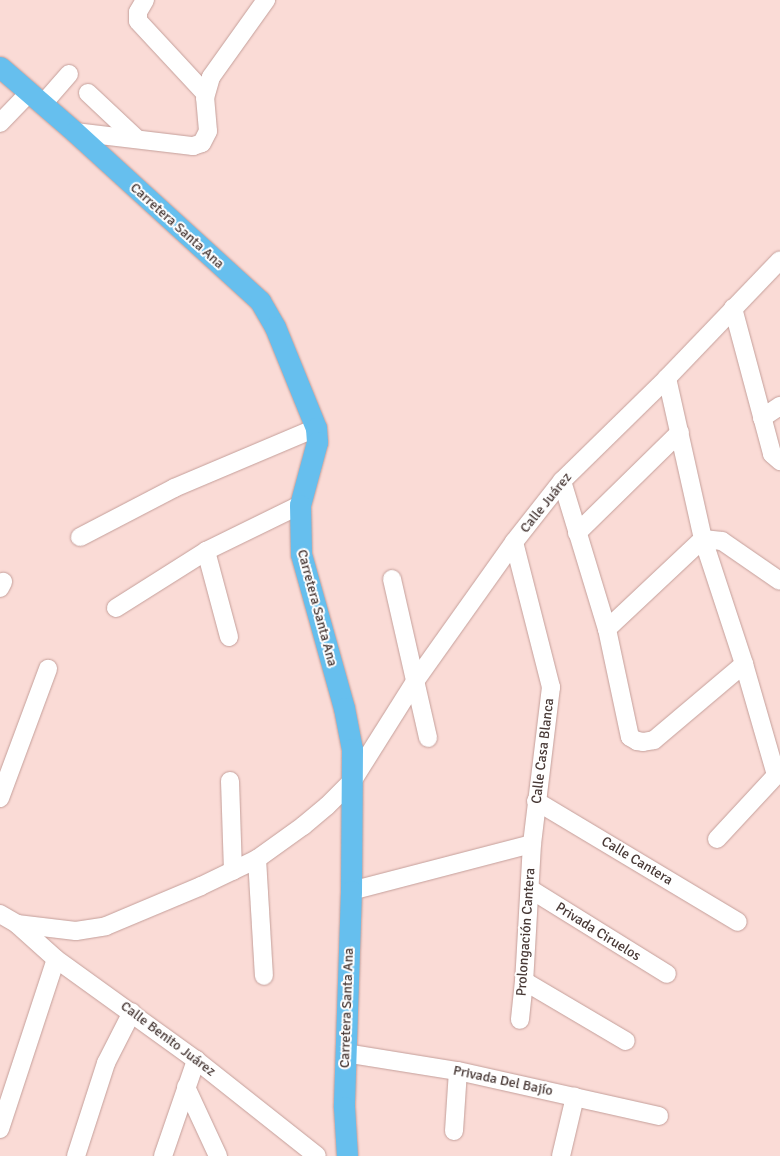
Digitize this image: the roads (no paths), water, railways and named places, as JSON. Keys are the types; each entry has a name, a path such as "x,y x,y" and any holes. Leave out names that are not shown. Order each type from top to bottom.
{"main road":[{"name":"Carretera Santa Ana","path":"0,68 75,132 260,301 275,327 316,428 317,442 300,505 301,554 344,708 352,750 351,892 344,1128 347,1156"}],"street":[{"path":"145,0 138,12 138,21 205,92"},
{"path":"75,132 193,146 202,143 208,131 205,92 211,77 266,0"},
{"path":"0,123 69,74"},
{"path":"88,93 137,140"},
{"name":"Calle Juárez","path":"352,780 416,680 514,542 562,481 667,378 780,260"},
{"path":"734,308 772,454 780,461"},
{"path":"667,378 704,539 778,773 717,839"},
{"path":"762,418 780,406"},
{"path":"80,537 174,488 316,428"},
{"path":"577,533 680,432"},
{"path":"562,481 607,630 630,737 644,742 654,740 744,664"},
{"path":"116,608 206,551 300,505"},
{"path":"607,630 704,539 722,541 780,581"},
{"name":"Calle Casa Blanca","path":"514,542 551,687 532,844"},
{"path":"206,551 229,637"},
{"path":"392,579 428,738"},
{"path":"0,798 48,669"},
{"name":"Calle Benito Juárez","path":"17,924 76,931 91,930 159,904 257,859 303,826 327,806 352,780"},
{"path":"230,781 233,871"},
{"name":"Calle Cantera","path":"536,801 738,922"},
{"path":"351,892 532,844"},
{"name":"Prolongación Cantera","path":"520,1020 532,844"},
{"path":"257,859 264,976"},
{"name":"Privada Ciruelos","path":"530,889 667,974"},
{"name":"Calle Benito Juárez","path":"0,914 17,924 56,959 196,1060 317,1156"},
{"path":"0,1129 56,959"},
{"path":"524,981 626,1041"},
{"path":"76,1156 106,1063 132,1012"},
{"name":"Privada Del Bajío","path":"345,1053 458,1071 659,1116"},
{"path":"163,1156 196,1060"},
{"path":"454,1131 458,1071"},
{"path":"186,1088 218,1156"},
{"path":"561,1156 576,1097"}]}
